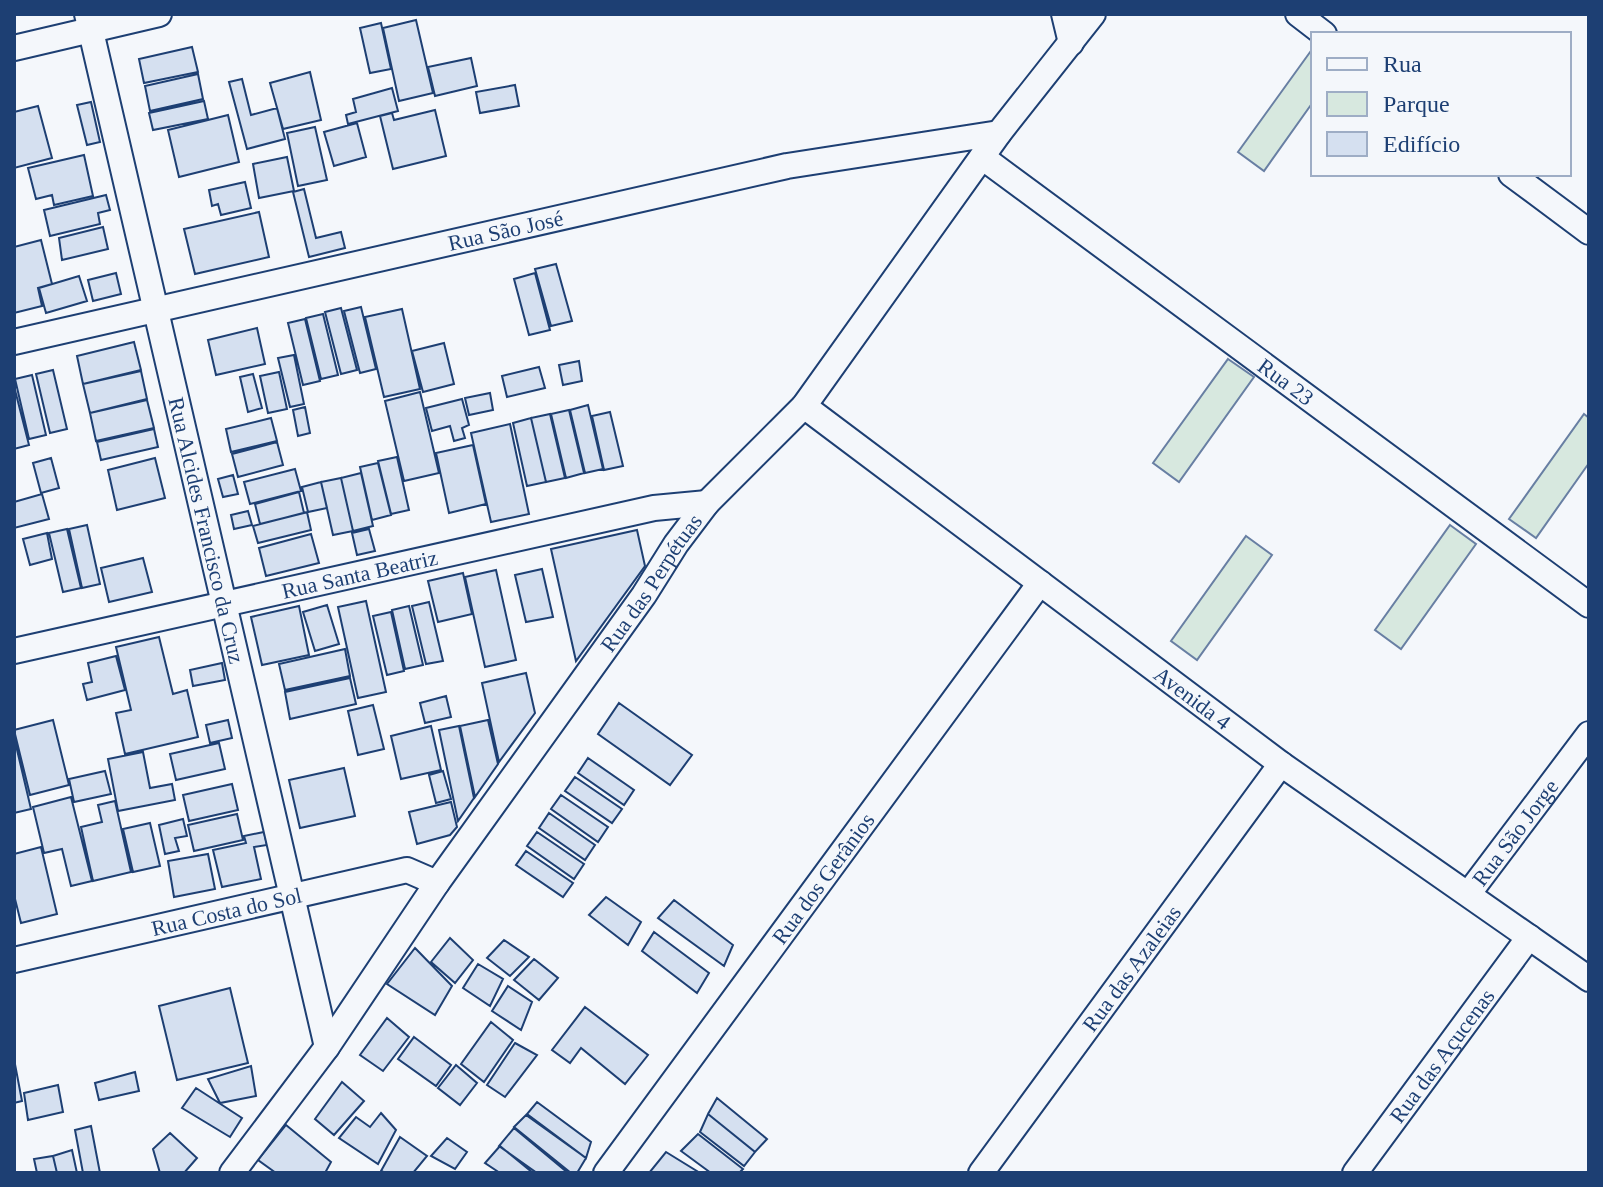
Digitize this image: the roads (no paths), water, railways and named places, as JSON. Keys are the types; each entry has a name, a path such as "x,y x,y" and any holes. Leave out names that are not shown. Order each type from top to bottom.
{"street":[{"path":"14,48 88,22 159,14"},
{"path":"1064,14 1071,43"},
{"name":"Rua das Perpétuas","path":"232,1173 327,1047 437,883 644,595 676,544 707,503 804,406 999,133 1093,14"},
{"path":"1298,14 1321,32"},
{"name":"Rua Alcides Francisco da Cruz","path":"88,22 327,1047"},
{"name":"Rua São José","path":"14,342 787,166 999,133"},
{"name":"Rua 23","path":"982,157 1589,605"},
{"path":"1514,176 1589,232"},
{"name":"Avenida 4","path":"804,406 1281,764 1589,979"},
{"name":"Rua Santa Beatriz","path":"14,651 654,508 707,503"},
{"name":"Rua dos Gerânios","path":"606,1173 1040,583"},
{"name":"Rua São Jorge","path":"1469,893 1589,734"},
{"name":"Rua das Azaleias","path":"981,1173 1281,764"},
{"name":"Rua Costa do Sol","path":"14,960 407,870 437,883"},
{"name":"Rua das Açucenas","path":"1355,1173 1529,937"}]}
